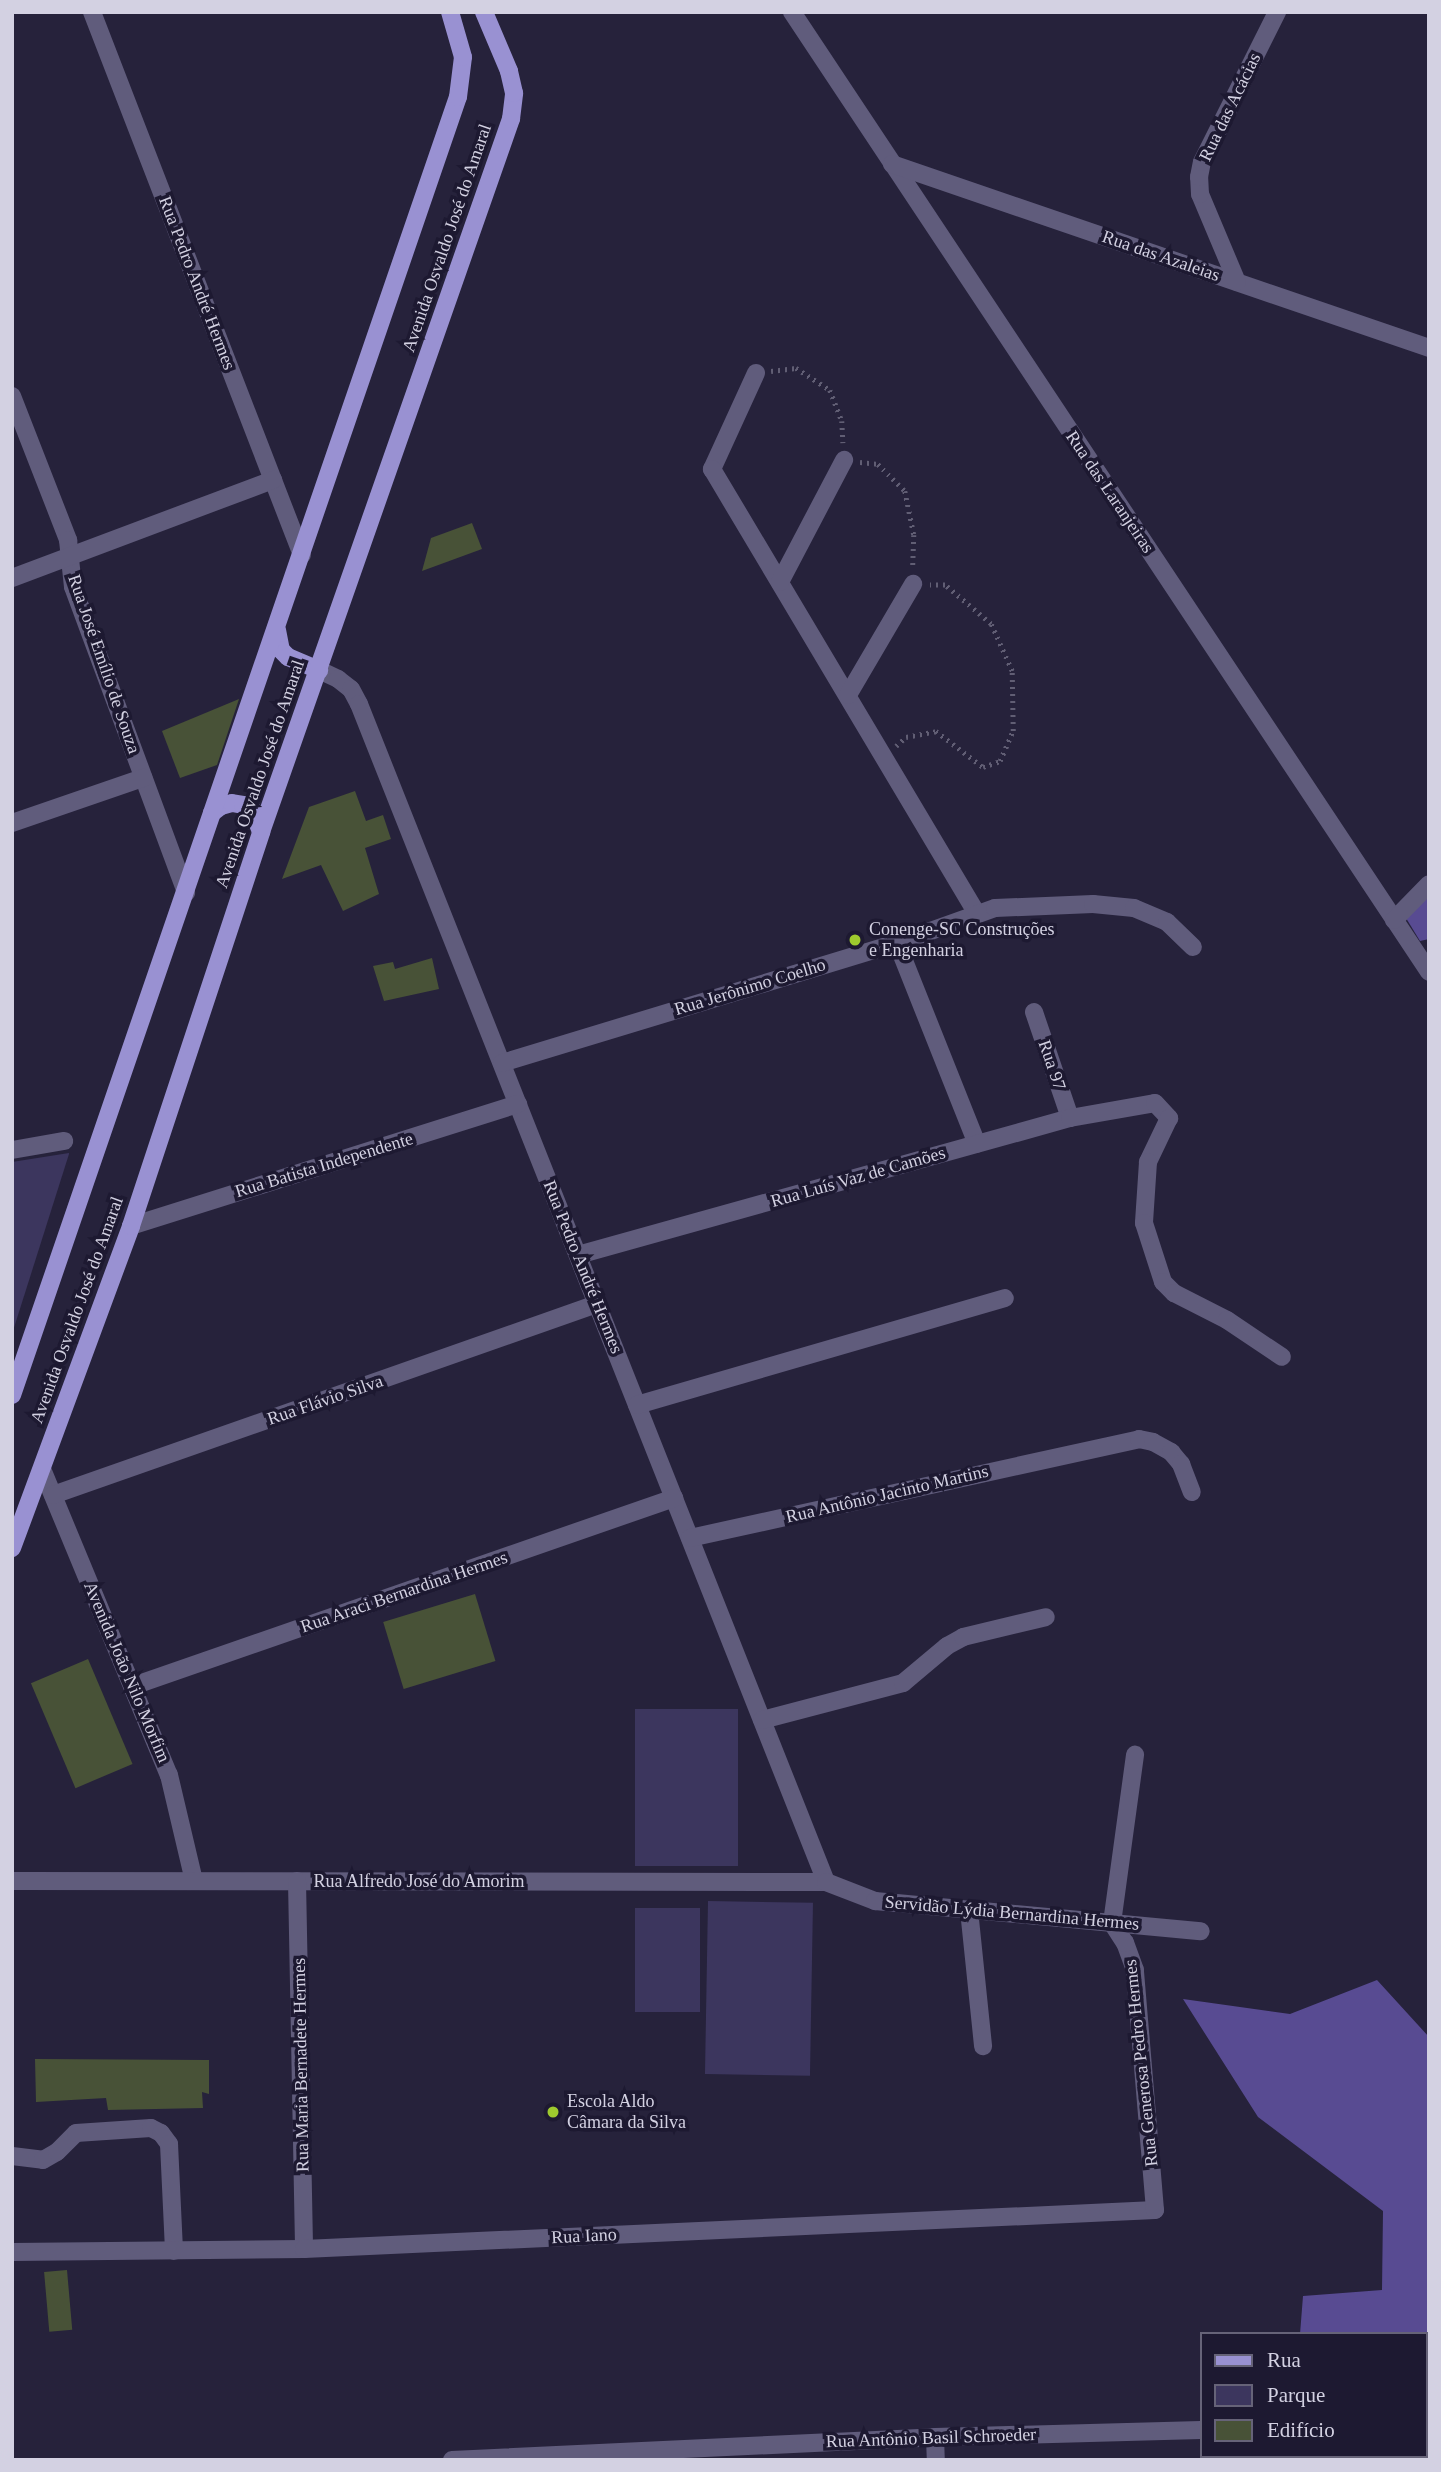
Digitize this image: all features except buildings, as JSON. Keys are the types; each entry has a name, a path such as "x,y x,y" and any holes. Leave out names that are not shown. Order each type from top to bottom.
{"main road":[{"name":"Avenida Osvaldo José do Amaral","path":"12,1395 458,97 463,57 450,12"},
{"name":"Avenida Osvaldo José do Amaral","path":"12,1548 131,1226 261,832 511,119 514,93 509,71 484,12"},
{"path":"277,630 281,650 288,657 319,670"},
{"path":"212,813 221,806 243,805 253,811 261,832"}],"street":[{"name":"Rua Pedro André Hermes","path":"92,12 302,555"},
{"name":"Rua das Laranjeiras","path":"792,12 1429,972"},
{"name":"Rua das Acácias","path":"1237,282 1200,194 1199,177 1202,162 1277,12"},
{"name":"Rua das Azaleias","path":"892,164 1429,348"},
{"path":"757,373 712,469 976,912"},
{"name":"Rua José Emílio de Souza","path":"12,396 68,540 73,587 186,892"},
{"path":"780,582 844,460"},
{"path":"12,578 273,480"},
{"path":"848,695 913,584"},
{"name":"Rua Pedro André Hermes","path":"319,670 338,678 351,689 359,704 826,1882"},
{"path":"12,823 143,778"},
{"path":"1394,920 1429,884"},
{"name":"Rua Jerônimo Coelho","path":"502,1063 897,943 976,912 1019,906 1093,904 1134,908 1167,922 1193,947"},
{"path":"897,943 977,1144"},
{"name":"Rua 97","path":"1034,1012 1070,1118"},
{"name":"Rua Luís Vaz de Camões","path":"578,1255 1070,1118 1156,1103 1169,1118 1148,1161 1143,1195 1144,1223 1163,1283 1174,1293 1227,1320 1282,1357"},
{"name":"Rua Batista Independente","path":"131,1226 518,1104"},
{"path":"12,1150 64,1141"},
{"path":"637,1405 1006,1298"},
{"name":"Rua Flávio Silva","path":"53,1495 597,1304"},
{"name":"Rua Antônio Jacinto Martins","path":"690,1538 1139,1439 1153,1442 1171,1452 1181,1464 1192,1492"},
{"name":"Avenida João Nilo Morfim","path":"42,1469 177,1797 194,1881"},
{"name":"Rua Araci Bernardina Hermes","path":"133,1686 674,1498"},
{"path":"762,1720 903,1683 947,1646 963,1637 1046,1617"},
{"path":"1112,1923 1135,1755"},
{"name":"Rua Alfredo José do Amorim","path":"12,1881 826,1882"},
{"name":"Rua Maria Bernadete Hermes","path":"297,1881 304,2249"},
{"name":"Servidão Lýdia Bernardina Hermes","path":"826,1882 875,1901 1201,1931"},
{"path":"969,1910 983,2046"},
{"name":"Rua Generosa Pedro Hermes","path":"1112,1923 1125,1942 1135,1970 1155,2210"},
{"path":"12,2156 43,2160 57,2152 76,2133 150,2128 161,2133 169,2144 174,2251"},
{"name":"Rua Iano","path":"12,2252 304,2249 1155,2210"},
{"name":"Rua Antônio Basil Schroeder","path":"452,2460 935,2437 1200,2430"},
{"path":"935,2437 936,2460"}],"green space":[{"path":"69,1154 12,1334 12,1162"},
{"path":"635,1709 738,1709 738,1866 635,1866"},
{"path":"708,1901 813,1903 810,2076 705,2074"},
{"path":"635,1908 700,1908 700,2012 635,2012"}],"shaded area":[{"path":"1429,895 1429,939 1420,941 1406,918"},
{"path":"1377,1980 1429,2037 1429,2460 1372,2458 1427,2458 1427,2332 1300,2332 1303,2296 1382,2290 1383,2211 1258,2117 1183,1999 1290,2014"}],"place":[{"name":"Conenge-SC Construções e Engenharia","path":"855,940"},
{"name":"Escola Aldo Câmara da Silva","path":"553,2112"}]}
